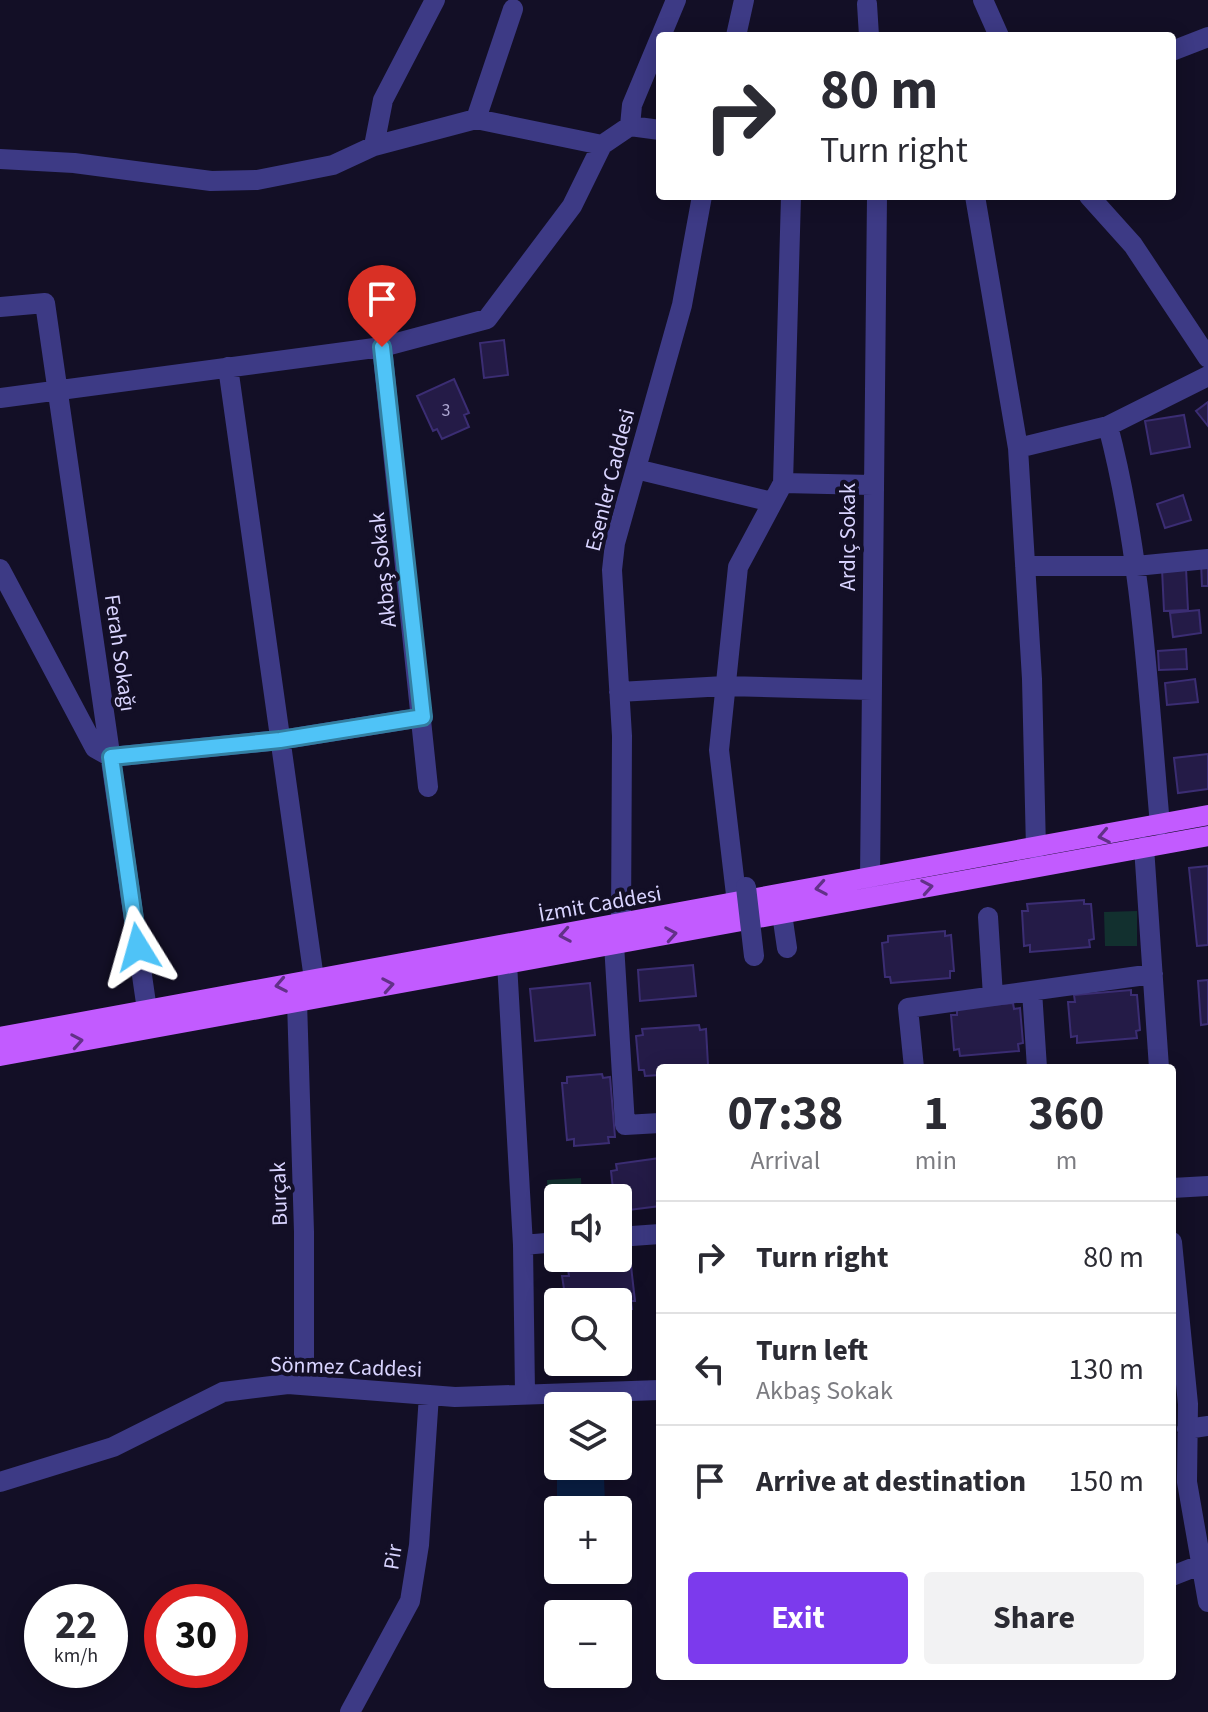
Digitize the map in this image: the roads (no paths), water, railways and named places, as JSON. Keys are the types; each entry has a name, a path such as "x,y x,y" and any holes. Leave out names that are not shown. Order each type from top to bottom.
{"main road":[{"name":"İzmit Caddesi","path":"0,1056 507,963 617,934 741,895 870,879 1208,815"},
{"name":"İzmit Caddesi","path":"0,1037 314,979 617,934 782,914 1208,836"}],"street":[{"path":"374,146 383,100 435,0"},
{"path":"662,32 676,0"},
{"path":"737,32 744,0"},
{"path":"983,0 997,32"},
{"path":"867,4 869,32"},
{"path":"476,119 513,9"},
{"path":"1176,49 1208,37"},
{"path":"630,126 632,105 656,47"},
{"path":"0,159 74,163 211,181 242,180 333,165 374,146 476,119 602,145"},
{"path":"0,398 382,347 487,319 572,206 602,145 630,126 656,129"},
{"name":"Esenler Caddesi","path":"656,1123 625,1125 617,934 619,692 612,570 615,543 682,305 701,200"},
{"path":"754,956 741,895 736,837 719,750 738,567 783,483 791,200"},
{"name":"Ardıç Sokak","path":"870,879 877,200"},
{"path":"976,200 1018,448 1036,849"},
{"path":"1093,200 1133,245 1208,358"},
{"name":"Ferah Sokağı","path":"0,307 45,303 147,1010"},
{"name":"Akbaş Sokak","path":"382,347 428,787"},
{"path":"228,367 314,979"},
{"path":"1018,448 1108,426 1208,376"},
{"path":"1108,426 1124,489 1136,566 1160,825"},
{"path":"636,469 772,502"},
{"path":"783,483 872,485"},
{"path":"1025,566 1136,566 1208,559"},
{"path":"0,569 95,748 111,757 280,740 423,717"},
{"path":"619,692 725,686 871,690"},
{"path":"1144,847 1159,1064"},
{"path":"782,914 787,948"},
{"path":"988,917 993,996"},
{"path":"507,963 523,1245 525,1393"},
{"path":"914,1064 908,1008 1153,974"},
{"path":"1032,991 1037,1064"},
{"name":"Burçak","path":"297,1001 304,1232 304,1385"},
{"path":"1176,1188 1208,1186"},
{"path":"632,1236 656,1234"},
{"path":"523,1245 544,1243"},
{"path":"1176,1279 1198,1428 1180,1452 1208,1602"},
{"name":"Sönmez Caddesi","path":"0,1482 113,1447 223,1392 304,1385 455,1397 656,1390"},
{"name":"Pir","path":"350,1712 410,1601 419,1545 429,1395"},
{"path":"1176,1574 1200,1565"}],"water":[{"path":"557,1480 604,1480 605,1496 557,1496"}]}
